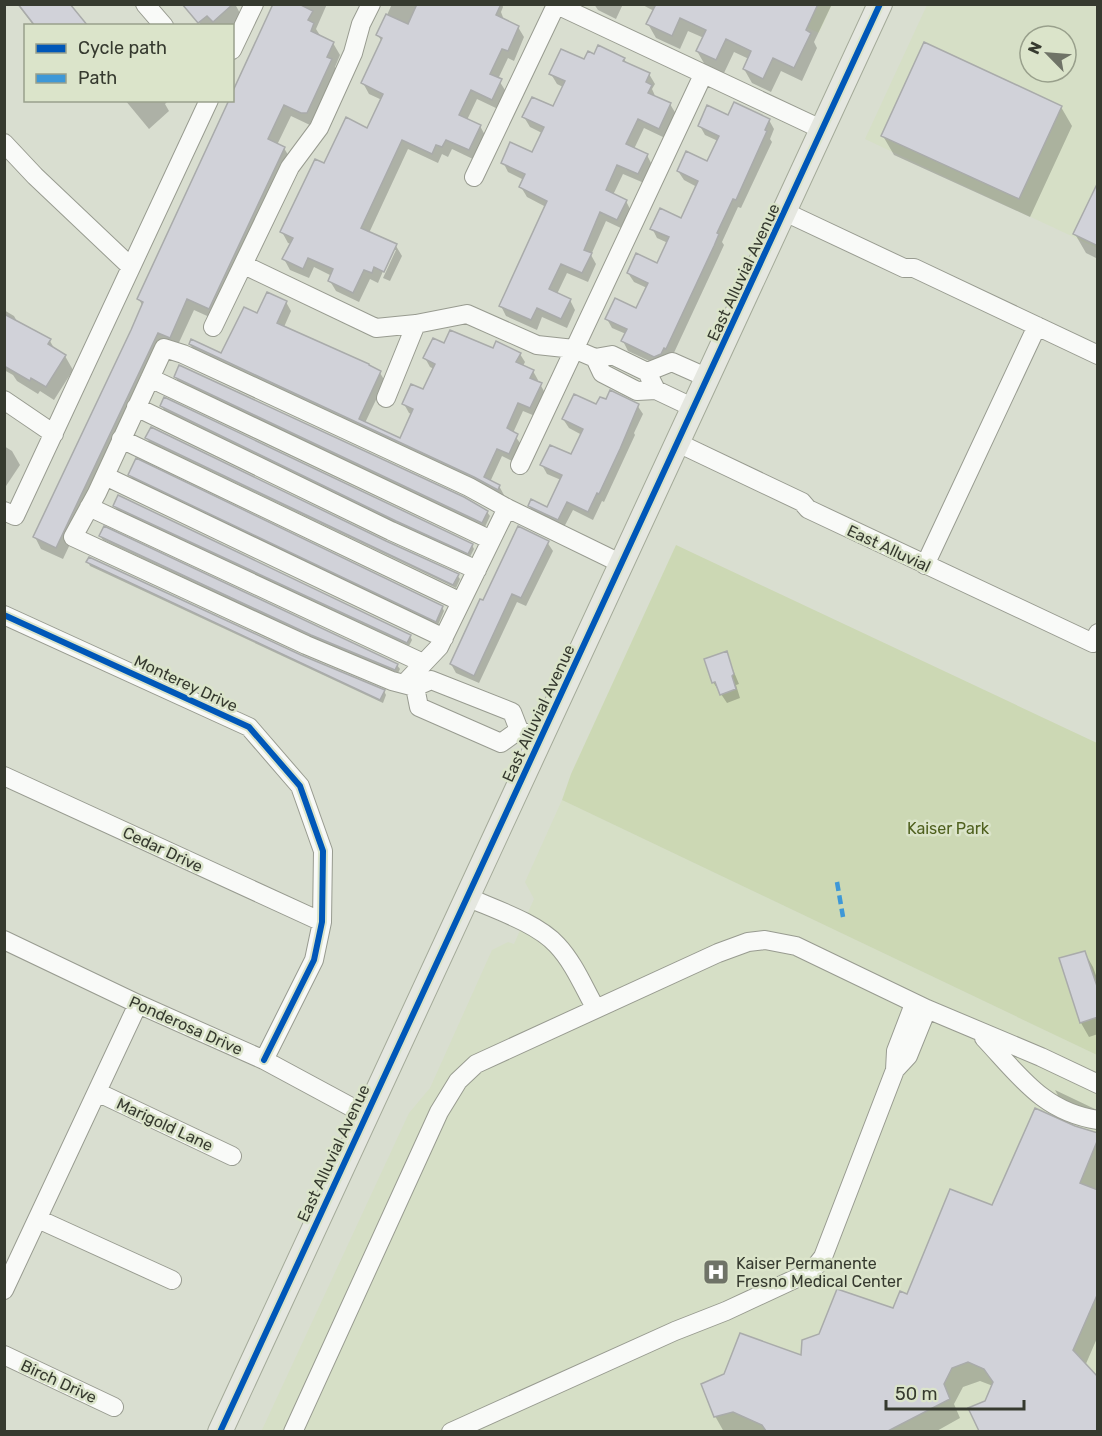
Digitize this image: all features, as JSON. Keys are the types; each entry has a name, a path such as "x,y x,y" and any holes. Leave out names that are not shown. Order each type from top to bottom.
{"main road":[{"name":"East Alluvial Avenue","path":"220,1431 880,4"}],"street":[{"path":"145,4 162,24"},
{"path":"234,46 254,4"},
{"path":"213,327 290,167 319,128 353,53 371,4"},
{"path":"474,177 555,5 823,130"},
{"path":"520,465 703,75"},
{"path":"4,511 15,516 208,102"},
{"path":"4,142 35,176 131,267"},
{"path":"785,212 904,268 914,268 1098,355"},
{"path":"244,265 376,328 416,324 467,314 537,345 574,349 595,358 612,355 647,372 656,390"},
{"path":"386,398 416,324"},
{"path":"925,565 1036,326"},
{"path":"540,740 519,730 512,712 431,680 409,686 306,645 73,537 105,476 164,348 183,354 469,487 622,564"},
{"path":"595,358 602,373 637,391 656,390 694,408"},
{"path":"647,372 672,362 708,378"},
{"path":"150,378 491,540"},
{"path":"4,399 54,434"},
{"path":"136,407 391,531 477,570"},
{"path":"121,439 461,602"},
{"name":"East Alluvial","path":"678,443 802,502 808,509 1093,643 1098,633"},
{"path":"105,476 444,638"},
{"path":"89,507 423,663"},
{"path":"409,686 423,663 439,647 444,638 507,508"},
{"name":"Monterey Drive","path":"4,615 249,727 300,786 323,851 322,922 314,960 264,1060"},
{"path":"409,686 419,707 501,743 519,730"},
{"path":"468,728 478,699"},
{"name":"Cedar Drive","path":"4,776 322,922"},
{"path":"467,897 538,930 556,943 565,954 596,1009"},
{"path":"292,1431 439,1112 458,1081 476,1064 717,953 748,942 765,940 796,946 920,1006 1041,1057 1098,1084"},
{"name":"Ponderosa Drive","path":"5,942 264,1060 366,1115"},
{"name":"Marigold Lane","path":"4,1290 138,1004"},
{"path":"451,1431 812,1271 823,1257 896,1070 896,1051 920,1006"},
{"path":"979,1032 1031,1088 1052,1105 1067,1113 1098,1120"},
{"name":"Marigold Lane","path":"97,1092 232,1156"},
{"path":"38,1219 172,1280"},
{"name":"Birch Drive","path":"4,1355 114,1407"}],"shaded area":[{"path":"757,5 832,5 819,33"},
{"path":"927,5 1097,5 1097,248 865,139"},
{"name":"Kaiser Permanente Fresno Medical Center","path":"562,800 1097,1055 1097,1431 261,1432 409,1113 430,1088 492,950 508,942 514,944 534,899 525,882"}],"green space":[{"name":"Kaiser Park","path":"676,545 1097,743 1097,1055 562,800 571,774"}],"building":[{"path":"18,4 70,4 86,24 33,24"},
{"path":"182,4 233,4 213,22 207,16 198,23"},
{"path":"273,4 299,4 313,11 308,20 314,23 311,31 334,42 327,57 332,59 307,113 301,113 284,105 268,139 285,147 209,309 187,299 170,338 158,333 56,548 33,537 131,330 143,302 137,299 228,102 234,102 234,89"},
{"path":"417,4 501,4 496,15 519,26 508,51 502,49 490,74 502,79 492,100 471,90 459,115 481,125 469,150 446,140 442,147 436,145 432,154 402,140 361,228 397,244 384,272 374,267 372,273 364,270 353,293 328,281 333,269 308,258 303,269 282,259 293,238 280,232 315,159 324,163 346,117 367,128 383,94 361,83 382,38 376,35 386,14 408,24"},
{"path":"652,4 818,4 806,30 811,33 794,68 773,58 763,79 743,69 751,51 726,39 716,60 696,51 706,30 680,18 672,36 646,24 655,6"},
{"path":"924,42 1062,106 1019,199 881,136"},
{"path":"598,45 625,58 623,61 650,73 646,82 652,85 648,93 671,103 659,129 638,119 626,144 648,154 638,174 617,165 606,190 627,200 617,220 600,212 584,250 592,253 582,273 561,264 549,289 571,299 561,319 537,308 531,320 499,306 547,201 519,187 525,174 501,163 510,142 532,152 544,127 522,117 532,97 553,106 565,81 549,74 561,49 584,59 588,51 594,54"},
{"path":"734,102 770,119 765,130 767,131 736,200 733,199 717,233 719,234 714,246 666,349 664,348 661,354 654,357 621,341 627,329 605,319 615,298 636,308 648,283 627,273 636,253 657,263 669,237 650,229 660,208 681,218 698,181 677,171 686,151 707,161 719,136 698,126 707,105 728,115"},
{"path":"1098,182 1098,246 1073,234"},
{"path":"267,292 287,301 277,323 381,371 359,419 400,438 413,409 402,404 411,384 423,389 435,364 423,358 433,338 444,343 450,330 493,348 496,341 521,353 516,362 534,370 530,378 542,383 530,408 518,403 507,428 518,434 509,454 497,449 484,477 500,485 498,490 189,344 191,339 221,353 244,307 257,313"},
{"path":"4,314 51,339 48,344 66,355 46,387 4,366"},
{"path":"179,365 464,497 488,511 482,523 174,377"},
{"path":"610,390 639,404 599,494 597,493 588,512 567,502 558,520 528,506 531,499 547,507 562,475 540,465 550,445 571,454 583,429 562,419 574,394 596,404 600,397 606,399"},
{"path":"164,397 473,544 468,554 396,521 160,406"},
{"path":"151,427 459,574 453,585 145,438"},
{"path":"136,458 443,606 436,622 128,475"},
{"path":"118,495 411,635 407,643 113,506"},
{"path":"104,526 398,664 395,670 311,635 99,536"},
{"path":"518,526 549,541 521,598 512,594 474,676 450,664 480,599 483,600"},
{"path":"89,557 301,655 385,690 380,700 86,562"},
{"path":"727,651 736,689 720,695 715,682 712,683 704,659"},
{"path":"1085,951 1098,989 1098,1017 1080,1023 1059,958"},
{"name":"Kaiser Permanente Fresno Medical Center","path":"1035,1108 1075,1126 1098,1133 1098,1139 1080,1183 1098,1190 1098,1293 1073,1350 1098,1377 1098,1431 979,1431 968,1408 985,1401 993,1382 984,1369 968,1362 952,1368 944,1384 950,1399 888,1431 766,1431 762,1425 733,1412 714,1417 701,1384 724,1374 740,1333 801,1355 802,1340 819,1334 837,1289 893,1308 900,1291 907,1294 950,1189 992,1205"}],"marked path":[{"path":"837,882 843,917"}],"cycle path":[{"path":"220,1432 880,4"},
{"path":"4,615 249,727 300,786 323,851 322,922 314,960 264,1060"}],"place":[{"name":"Kaiser Permanente Fresno Medical Center","path":"716,1272"}]}
